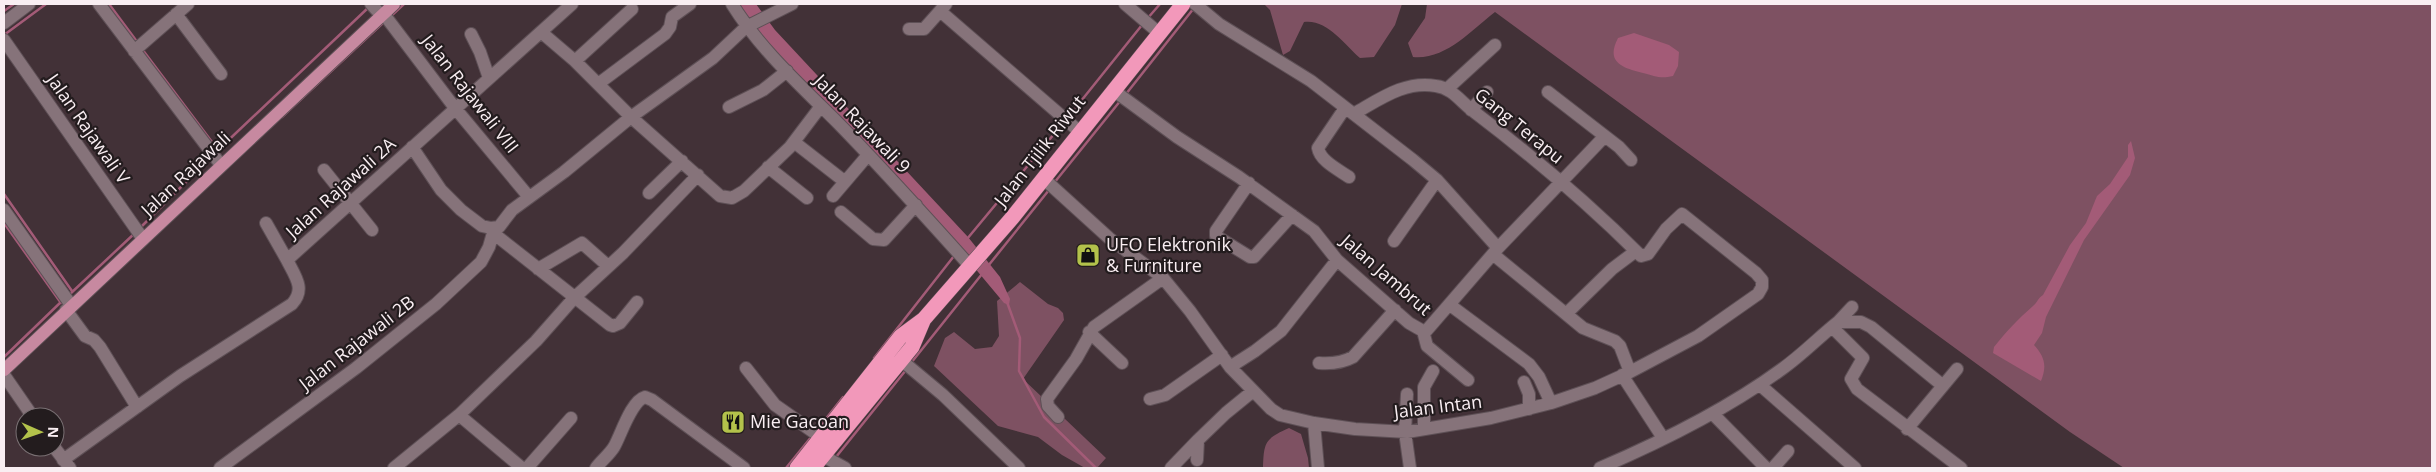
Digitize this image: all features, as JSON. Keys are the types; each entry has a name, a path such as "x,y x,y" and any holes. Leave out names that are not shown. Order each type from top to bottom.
{"highway":[{"name":"Jalan Tjilik Riwut","path":"797,468 901,336 924,319 1044,179 1183,4"},
{"name":"Jalan Tjilik Riwut","path":"813,468 912,347 924,319"}],"main road":[{"name":"Jalan Rajawali","path":"4,370 67,303 216,158 377,9 394,4"}],"street":[{"path":"4,23 29,4"},
{"path":"99,4 216,158"},
{"path":"134,51 188,4"},
{"name":"Jalan Rajawali 2A","path":"66,464 137,407 292,304 297,298 300,289 287,260 572,4"},
{"path":"598,84 665,34 670,27 672,16 690,4"},
{"name":"Jalan Rajawali 9","path":"732,4 748,26 787,71 916,206 978,258"},
{"path":"492,231 498,227 512,210 564,172 630,118 713,58 767,11 792,4"},
{"path":"1125,4 1159,33"},
{"path":"1195,4 1219,24 1311,81 1437,180 1496,252 1582,328 1615,341 1620,346 1626,373 1663,438"},
{"path":"575,61 632,8"},
{"path":"909,29 924,28 943,8 1080,132"},
{"name":"Jalan Rajawali VIII","path":"377,9 529,197"},
{"path":"176,14 221,74"},
{"path":"541,32 575,61 630,118 698,174 720,196 732,198 744,191 794,142 821,106"},
{"path":"470,34 480,52 489,78"},
{"name":"Jalan Rajawali V","path":"4,40 139,233"},
{"path":"1349,177 1326,160 1319,153 1318,148 1350,111 1404,88 1418,85 1447,89 1495,45"},
{"path":"729,107 763,90 787,71"},
{"name":"Gang Terapu","path":"1447,89 1562,184 1639,254"},
{"name":"Jalan Jambrut","path":"1113,90 1177,137 1248,183 1314,231 1338,260 1409,323 1423,331 1450,305 1496,252 1562,184 1605,136"},
{"path":"1471,110 1486,92"},
{"path":"1548,92 1605,136 1631,160"},
{"path":"794,142 844,182"},
{"path":"412,147 440,190 482,226 492,231 574,298 613,326 620,323 637,302"},
{"path":"833,196 868,155"},
{"path":"649,193 682,161"},
{"path":"768,167 808,198"},
{"path":"324,170 372,230"},
{"path":"394,468 459,415 536,341 574,298 698,174"},
{"name":"Jalan Intan","path":"1044,179 1109,238 1163,278 1190,310 1230,367 1280,415 1314,423 1355,429 1405,432 1529,409 1551,403 1626,373 1698,336 1758,294 1762,287 1762,280 1756,273 1682,214 1666,229 1648,254 1639,254"},
{"path":"1394,240 1437,180"},
{"path":"1248,183 1216,231 1216,236 1250,257 1254,257 1292,215"},
{"path":"841,212 873,239 884,240 916,206"},
{"path":"4,210 67,303 85,336 92,338 100,347 137,407"},
{"path":"266,223 287,260"},
{"name":"Jalan Rajawali 2B","path":"220,468 356,368 436,304 481,262 492,231"},
{"path":"538,269 582,243 608,266"},
{"path":"1566,314 1612,269 1639,254"},
{"path":"1230,367 1281,331 1338,260"},
{"path":"1058,418 1048,406 1047,399 1076,359 1089,332 1102,319 1163,278"},
{"path":"1450,305 1529,364 1539,377 1551,403"},
{"path":"1600,468 1652,446 1663,438 1712,414 1760,385 1784,368 1852,307"},
{"path":"1319,364 1332,364 1346,361 1353,357 1395,310"},
{"path":"1835,324 1861,322 1871,327 1942,385"},
{"path":"1835,324 1863,358 1851,379 1852,384 1907,429 1961,468"},
{"path":"1423,331 1427,346 1468,380"},
{"path":"1089,332 1122,364"},
{"path":"1150,399 1165,396 1222,355"},
{"path":"901,360 943,395 1019,468"},
{"path":"746,368 775,405 822,438"},
{"path":"1907,429 1957,369"},
{"path":"1424,428 1424,387 1433,371"},
{"path":"4,376 26,407"},
{"path":"1524,382 1529,394 1529,409"},
{"path":"1760,385 1855,468"},
{"path":"1171,468 1226,413 1253,391"},
{"path":"1406,394 1405,432 1410,468"},
{"path":"596,468 615,445 636,404 645,397 652,400 744,468"},
{"path":"1712,414 1766,468"},
{"path":"459,415 522,468"},
{"path":"527,468 571,418"},
{"path":"1314,423 1318,468"},
{"path":"1197,460 1198,440"},
{"path":"1773,468 1788,451"},
{"path":"823,456 845,468"}],"shaded area":[{"path":"735,4 756,4 775,30 968,237 1000,277 1010,299 1009,305 1004,303 958,248 763,43"},
{"path":"1264,4 1402,4 1395,25 1374,57 1360,58 1328,28 1312,22 1304,22 1290,51 1283,55 1270,10"},
{"path":"1427,4 2432,4 2432,468 2124,468 2070,432 1495,12 1447,49 1425,57 1413,57 1408,43 1425,18"},
{"path":"1634,33 1669,45 1679,52 1678,66 1673,76 1654,76 1629,69 1618,63 1614,53 1618,38"},
{"path":"2131,141 2135,158 2130,175 2084,240 2046,317 2042,333 2034,345 2044,362 2041,381 1993,353 1994,347 2043,295 2070,245 2086,223 2097,196 2110,184 2128,157 2128,145"},
{"path":"1020,282 1048,304 1058,308 1063,313 1064,320 1023,379 1106,458 1097,468 1085,468 1062,455 1038,437 998,426 934,366 945,338 954,332 975,349 992,347 999,336 997,301"},
{"path":"1289,428 1301,434 1309,468 1263,468 1267,443 1275,435"}],"waterway":[{"path":"4,11 14,4"},
{"path":"4,35 46,4"},
{"path":"109,4 138,43"},
{"path":"390,17 404,4"},
{"path":"1147,19 1160,4"},
{"path":"217,151 369,7"},
{"path":"1126,94 1194,8"},
{"path":"282,117 384,22"},
{"path":"1069,116 1142,25"},
{"path":"142,49 218,150"},
{"path":"1054,183 1121,100"},
{"path":"967,239 1064,122"},
{"path":"141,227 211,157"},
{"path":"988,266 1049,190"},
{"path":"4,194 72,291"},
{"path":"4,223 61,303"},
{"path":"70,294 135,233"},
{"path":"874,358 954,256"},
{"path":"911,363 982,274"},
{"path":"4,357 62,301"},
{"path":"1007,302 1020,338 1019,371 1044,417 1096,468"},
{"path":"836,457 906,370"},
{"path":"817,430 843,397"},
{"path":"786,468 812,436"}],"place":[{"name":"UFO Elektronik & Furniture","path":"1088,255"},
{"name":"Mie Gacoan","path":"733,422"}]}
